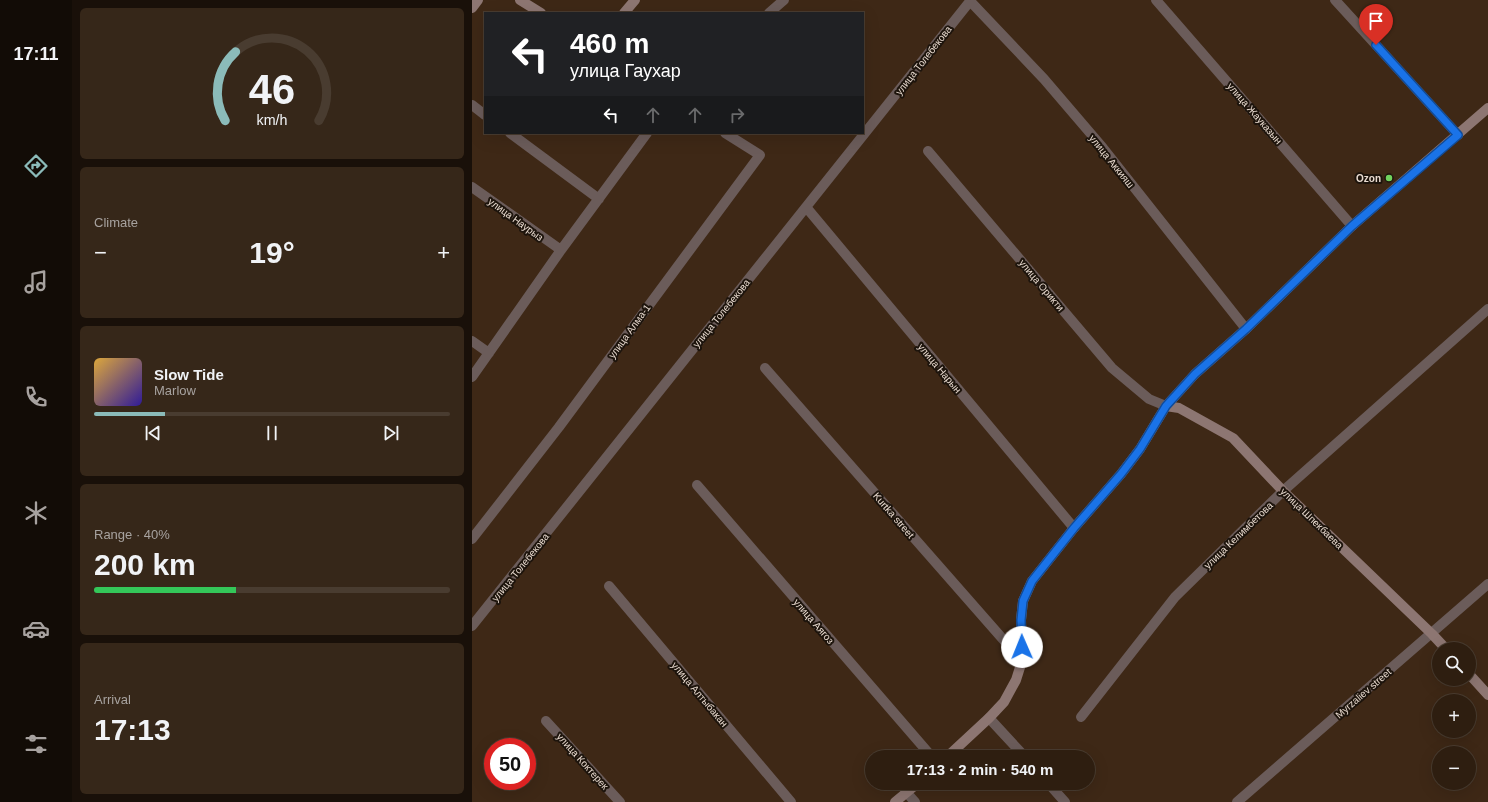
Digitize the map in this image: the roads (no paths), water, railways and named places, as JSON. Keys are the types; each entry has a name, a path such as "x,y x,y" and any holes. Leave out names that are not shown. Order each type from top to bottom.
{"main road":[{"path":"472,8 478,0"},
{"path":"520,0 539,12"},
{"path":"625,12 635,0"},
{"path":"955,750 990,718 1004,702 1016,680 1022,661 1021,620 1023,601 1032,581 1074,528 1121,474 1140,449 1166,406 1195,374 1246,329 1352,226 1488,108"},
{"name":"улица Шпекбаева","path":"1166,406 1179,408 1233,438 1283,491 1439,642"},
{"path":"1476,682 1488,695"},
{"path":"895,802 910,790"}],"street":[{"path":"770,12 784,0"},
{"name":"улица Толебекова","path":"472,626 970,0"},
{"name":"улица Аккияш","path":"970,0 1044,79 1103,148 1246,329"},
{"name":"улица Жауказын","path":"1156,0 1352,226"},
{"path":"1335,0 1458,135"},
{"path":"472,105 484,114"},
{"path":"511,134 599,199"},
{"path":"472,377 561,250 646,134"},
{"name":"улица Алма-1","path":"472,539 559,427 760,155 727,134"},
{"name":"улица Орикти","path":"928,151 1112,368 1149,399 1166,406"},
{"name":"улица Наурыз","path":"472,187 561,250"},
{"name":"улица Нарын","path":"806,208 1074,528"},
{"name":"улица Келимбетова","path":"1081,717 1175,597 1283,491 1488,309"},
{"path":"472,341 489,353"},
{"name":"Kurtka street","path":"765,368 1022,661"},
{"name":"улица Аягоз","path":"697,485 926,750"},
{"name":"Myrzaliev street","path":"1237,802 1488,584"},
{"name":"улица Алтыбакан","path":"609,586 790,802"},
{"path":"990,718 1018,750"},
{"name":"улица Коктерек","path":"546,721 620,802"},
{"path":"1054,790 1064,802"},
{"path":"907,793 915,802"}],"place":[{"name":"Ozon","path":"1389,178"}]}
